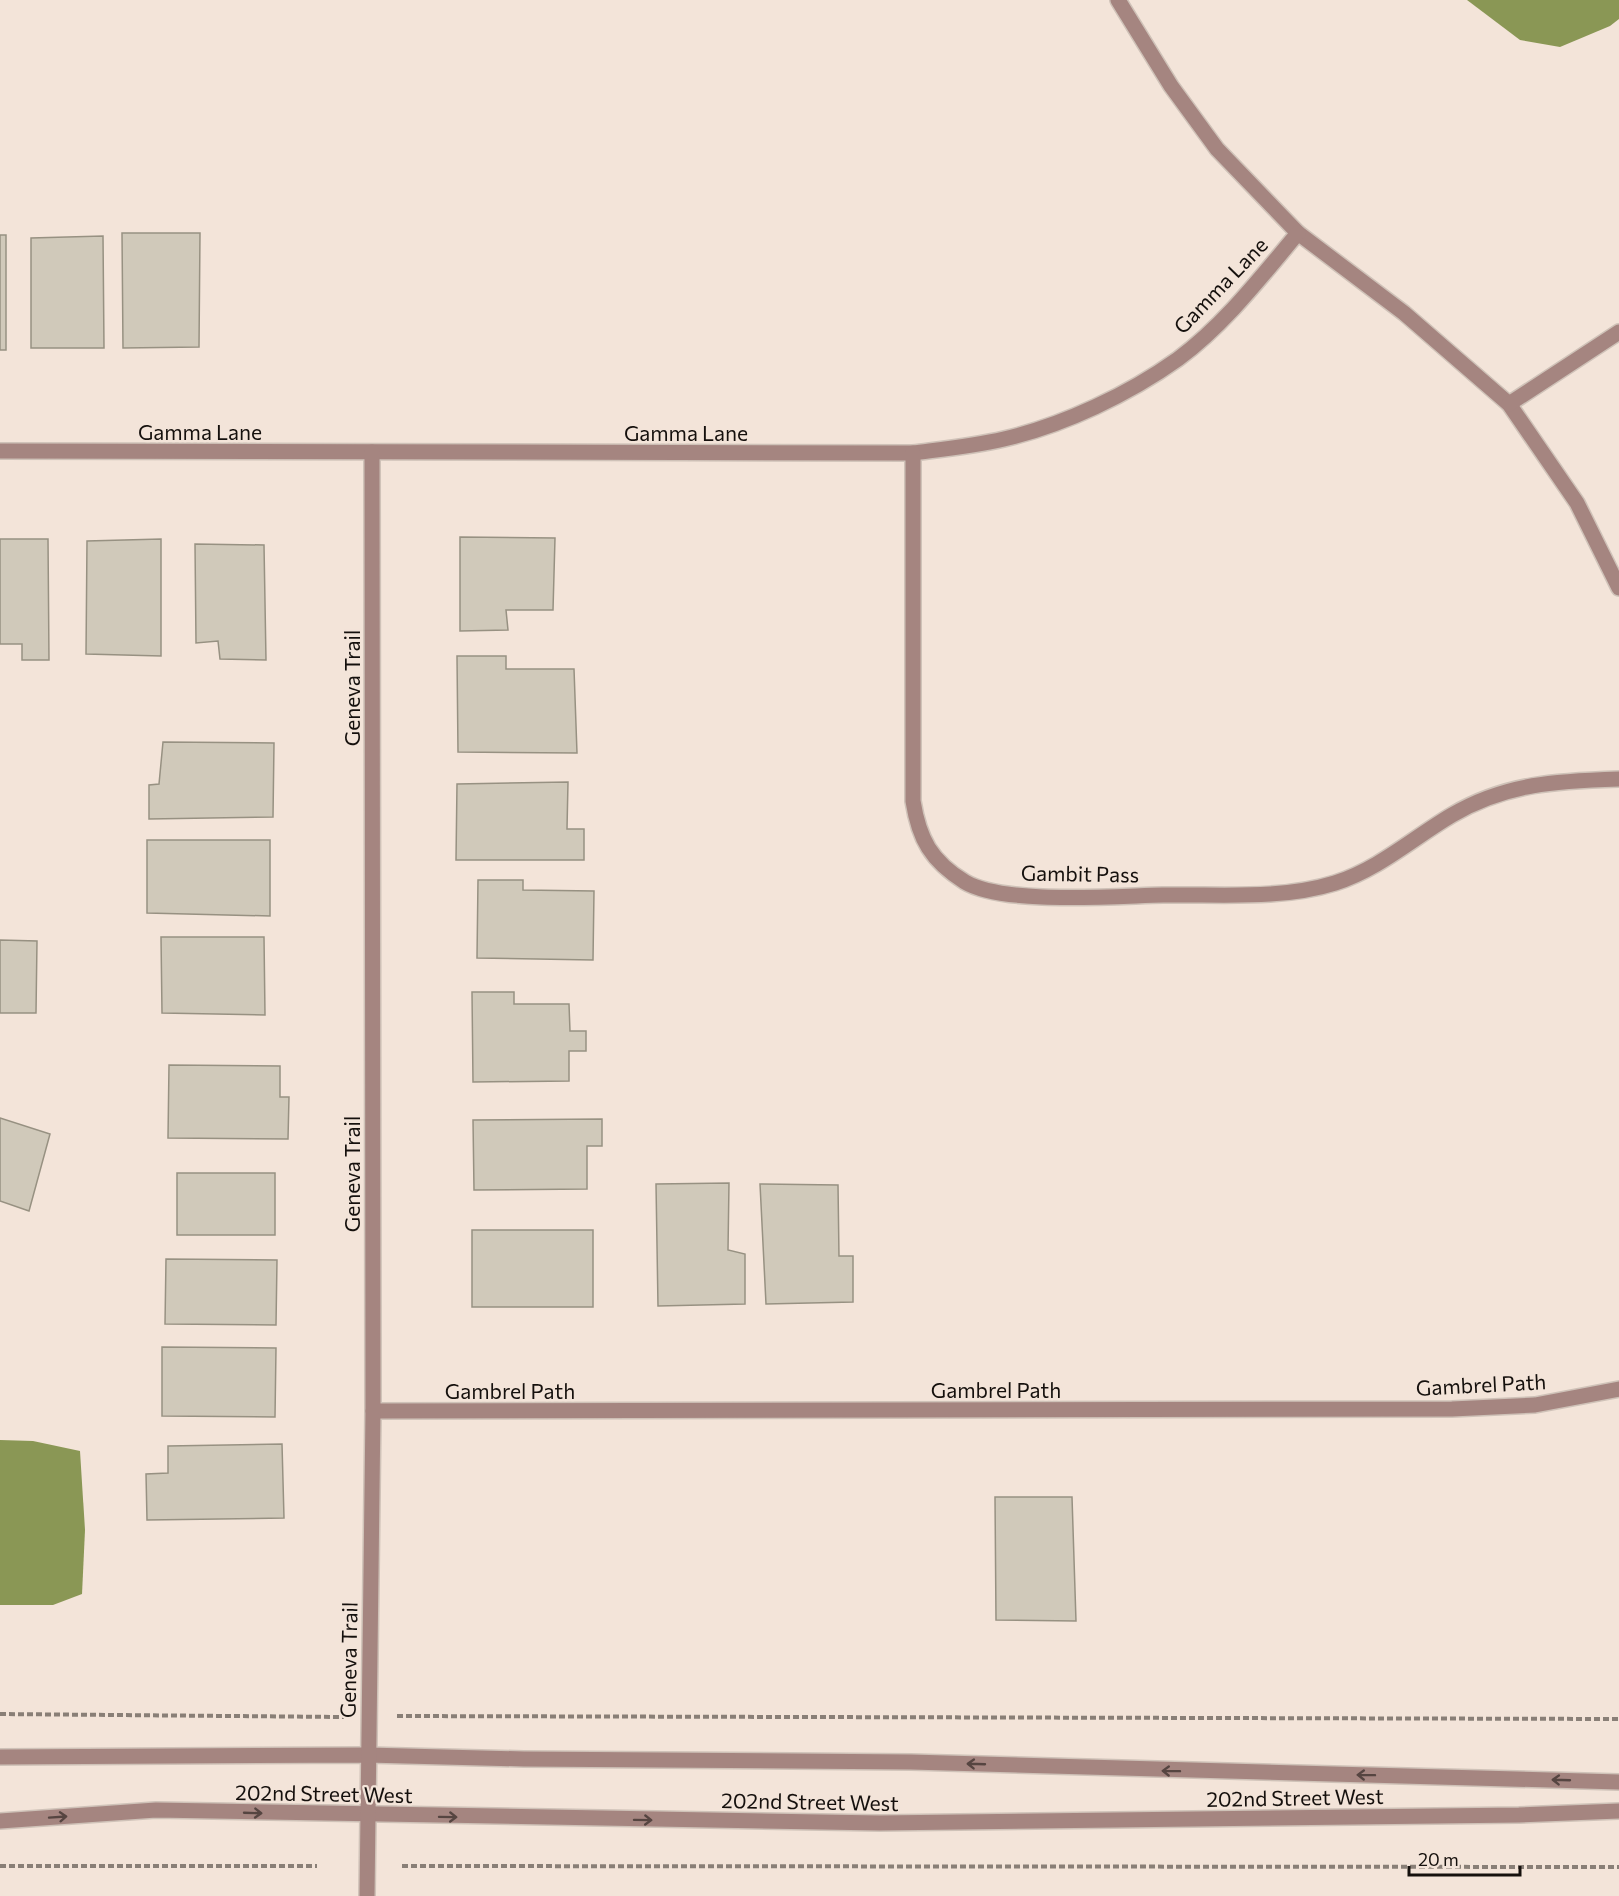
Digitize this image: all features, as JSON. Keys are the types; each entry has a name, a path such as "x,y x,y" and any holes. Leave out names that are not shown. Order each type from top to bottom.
{"street":[{"path":"1118,0 1171,86 1217,149 1298,233 1404,313 1509,404 1577,503 1619,588"},
{"name":"Gamma Lane","path":"0,451 914,453 1005,439 1041,428 1110,398 1178,358 1205,336 1243,298 1298,233"},
{"path":"1509,404 1619,332"},
{"name":"Geneva Trail","path":"367,1896 372,1411 372,452"},
{"name":"Gambit Pass","path":"914,453 913,801 916,824 927,849 944,867 966,883 988,891 1062,896 1281,893 1335,883 1356,874 1398,852 1452,815 1503,792 1538,783 1619,779"},
{"name":"Gambrel Path","path":"372,1411 1452,1408 1535,1405 1619,1389"},
{"name":"202nd Street West","path":"0,1757 368,1755 513,1759 911,1762 1619,1782"},
{"name":"202nd Street West","path":"0,1821 156,1810 368,1816 880,1823 1507,1815 1619,1811"}],"path":[{"path":"0,1714 369,1717 1619,1719"},
{"path":"0,1866 317,1866"},
{"path":"402,1866 1619,1868"}],"shaded area":[{"path":"1467,0 1619,0 1619,19 1610,26 1560,47 1520,40"},
{"path":"0,1440 33,1441 80,1451 85,1530 82,1594 53,1605 0,1605"}],"building":[{"path":"122,233 200,233 199,347 123,348"},
{"path":"0,235 6,235 6,350 0,350"},
{"path":"103,236 104,348 31,348 31,238"},
{"path":"460,537 555,538 553,610 506,610 508,630 460,631"},
{"path":"0,539 48,539 49,660 22,660 22,644 0,644"},
{"path":"161,539 161,656 86,654 87,541"},
{"path":"195,544 264,545 266,660 220,659 218,641 196,643"},
{"path":"457,656 506,656 506,669 574,669 577,753 458,752"},
{"path":"163,742 274,743 273,817 149,819 149,785 159,784"},
{"path":"568,782 567,829 584,829 584,860 456,860 457,784"},
{"path":"147,840 270,840 270,916 147,913"},
{"path":"478,880 523,880 523,890 594,891 593,960 477,958"},
{"path":"161,937 264,937 265,1015 162,1013"},
{"path":"0,940 37,941 36,1013 0,1013"},
{"path":"472,992 514,992 514,1004 569,1004 570,1031 586,1031 586,1051 569,1051 569,1081 473,1082"},
{"path":"169,1065 280,1066 280,1097 289,1097 288,1139 168,1138"},
{"path":"0,1118 50,1134 29,1211 0,1201"},
{"path":"602,1119 602,1146 587,1146 587,1189 474,1190 473,1120"},
{"path":"177,1173 275,1173 275,1235 177,1235"},
{"path":"729,1183 728,1250 745,1254 745,1304 658,1306 656,1184"},
{"path":"760,1184 838,1185 839,1256 853,1256 853,1302 766,1304"},
{"path":"472,1230 593,1230 593,1307 472,1307"},
{"path":"166,1259 277,1260 276,1325 165,1324"},
{"path":"162,1347 276,1348 275,1417 162,1416"},
{"path":"282,1444 284,1518 147,1520 146,1474 168,1473 168,1446"},
{"path":"995,1497 1072,1497 1076,1621 996,1620"}]}
